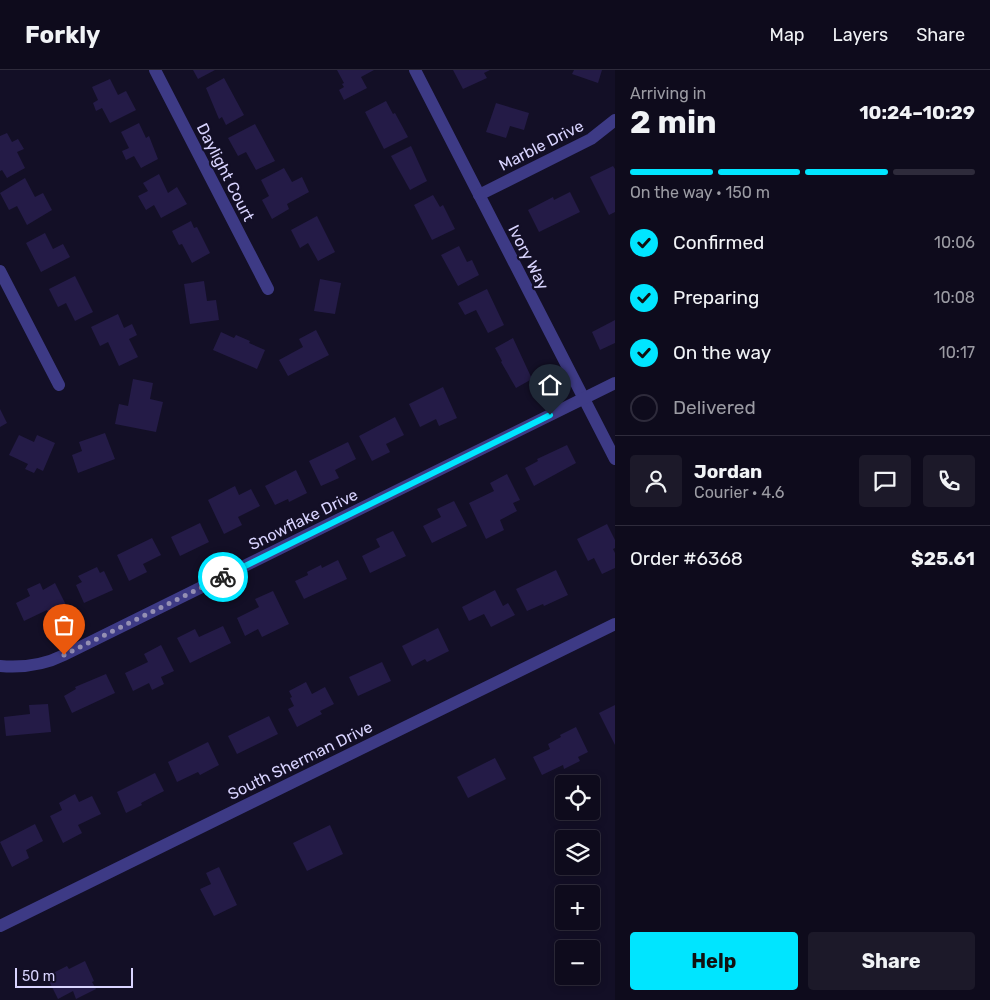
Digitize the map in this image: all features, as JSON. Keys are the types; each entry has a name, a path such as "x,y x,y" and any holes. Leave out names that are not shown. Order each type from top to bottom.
{"street":[{"name":"Daylight Court","path":"155,70 268,289"},
{"name":"Ivory Way","path":"415,70 615,459"},
{"name":"Marble Drive","path":"479,195 591,139 615,120"},
{"path":"0,271 59,386"},
{"name":"Snowflake Drive","path":"0,666 30,666 45,663 64,655 615,383"},
{"name":"South Sherman Drive","path":"0,926 615,624"}],"building":[{"path":"193,70 215,70 198,79"},
{"path":"337,70 374,70 361,77 367,88 344,100 339,90 344,87 342,84 344,83"},
{"path":"453,70 490,70 484,73 487,78 463,89"},
{"path":"574,70 602,70 598,83 572,74"},
{"path":"224,78 244,115 226,125 222,117 219,119 206,88"},
{"path":"110,79 118,95 126,91 136,110 110,123 102,108 96,111 93,103 98,100 92,87"},
{"path":"386,101 408,137 384,149 365,112"},
{"path":"496,103 529,113 524,130 510,126 506,138 486,132"},
{"path":"139,123 146,138 149,136 158,159 141,168 134,156 126,160 122,151 129,148 121,132"},
{"path":"255,124 275,161 256,170 246,152 238,156 228,138"},
{"path":"7,133 12,142 18,139 24,149 17,152 25,168 7,178 2,170 0,171 0,136"},
{"path":"411,146 427,181 410,190 391,156"},
{"path":"613,166 615,169 615,212 609,215 590,177"},
{"path":"284,168 292,182 302,177 309,192 287,204 289,209 272,219 262,200 269,196 261,180"},
{"path":"159,174 168,193 177,187 187,204 161,218 154,205 146,210 138,196 148,191 143,183"},
{"path":"25,178 35,197 43,193 52,210 27,225 17,206 9,210 0,193"},
{"path":"570,192 580,212 539,232 528,210 553,197 554,200"},
{"path":"433,195 440,207 443,205 455,229 432,240 414,205"},
{"path":"317,216 335,252 318,261 308,243 300,248 291,230"},
{"path":"191,221 194,228 197,227 210,253 192,263 182,244 179,245 172,231"},
{"path":"45,233 53,249 63,244 70,257 41,272 26,243"},
{"path":"459,246 467,262 472,260 479,275 458,286 441,255"},
{"path":"75,276 93,312 75,321 66,303 58,307 49,289"},
{"path":"320,279 341,283 335,314 314,311"},
{"path":"204,281 207,301 216,300 219,320 190,324 184,284"},
{"path":"487,289 504,325 488,333 476,310 465,315 458,303"},
{"path":"118,314 124,328 132,324 137,335 129,339 138,357 119,366 108,342 100,346 91,327"},
{"path":"615,320 615,343 600,350 592,332"},
{"path":"316,330 329,355 288,376 279,360 303,347 299,339"},
{"path":"221,332 234,338 236,335 265,350 257,369 213,350"},
{"path":"513,338 532,379 516,388 495,348"},
{"path":"133,379 153,383 150,399 163,402 156,432 115,424 119,404 128,406"},
{"path":"443,387 457,418 439,426 436,419 420,427 409,404"},
{"path":"0,409 7,423 0,427"},
{"path":"395,417 404,435 386,444 390,452 372,461 359,436"},
{"path":"105,433 115,459 78,473 72,455 82,451 79,442"},
{"path":"19,435 34,442 37,435 55,443 43,471 37,468 34,473 25,469 28,464 9,455"},
{"path":"348,442 356,459 335,470 339,478 321,486 309,461"},
{"path":"567,445 576,463 534,486 525,468 538,461 537,459"},
{"path":"296,470 307,493 289,502 288,499 275,505 265,486"},
{"path":"507,474 520,500 513,503 517,511 500,520 504,530 486,539 469,503 494,491 490,483"},
{"path":"235,486 239,495 251,489 260,506 238,517 242,525 224,534 208,500"},
{"path":"454,501 467,526 432,543 423,526 441,517 437,509"},
{"path":"200,523 209,542 180,556 171,537"},
{"path":"607,524 615,540 615,548 613,549 615,553 615,568 602,574 594,558 588,561 577,539"},
{"path":"393,531 406,556 370,573 362,556 380,547 376,539"},
{"path":"152,538 161,555 143,564 147,572 129,581 117,555"},
{"path":"338,560 347,579 304,599 295,581 308,575 307,572 321,565 322,568"},
{"path":"97,567 100,573 104,571 113,590 84,603 76,585 82,582 78,576"},
{"path":"556,570 568,595 544,606 543,604 527,611 516,589"},
{"path":"40,583 43,590 55,583 68,609 50,618 47,610 24,621 16,603 30,596 27,589"},
{"path":"495,590 503,606 508,603 515,615 491,627 484,614 469,621 462,607"},
{"path":"273,591 289,624 262,637 258,629 245,636 237,618 259,607 255,599"},
{"path":"223,626 231,643 190,663 177,638 195,629 199,637"},
{"path":"438,628 449,651 427,662 425,659 412,666 402,646"},
{"path":"161,645 174,671 161,677 164,684 152,690 149,683 133,691 125,673 148,662 144,654"},
{"path":"382,662 391,681 358,696 349,677"},
{"path":"106,674 115,693 72,713 64,696 76,689 75,687"},
{"path":"306,682 312,694 325,687 334,704 320,711 322,714 297,727 288,709 294,706 289,691"},
{"path":"48,704 51,732 6,736 4,717 30,714 29,705"},
{"path":"615,705 615,745 599,713"},
{"path":"269,716 278,734 237,754 228,736"},
{"path":"576,727 588,752 578,757 580,761 564,769 563,765 542,775 533,757 550,749 548,744"},
{"path":"208,742 219,765 200,775 198,772 177,782 168,762"},
{"path":"495,758 506,779 468,798 457,777"},
{"path":"155,773 164,791 126,813 117,792"},
{"path":"75,794 79,802 92,796 101,814 78,825 82,833 63,843 50,816 62,810 59,803"},
{"path":"35,824 43,841 26,850 29,858 12,867 0,842"},
{"path":"330,825 343,854 307,871 293,843"},
{"path":"219,867 237,905 214,916 200,889 211,884 206,873"},
{"path":"85,961 96,989 76,999 73,991 58,999 48,979 55,976 53,973 67,966 69,969"}],"way so far":[{"path":"64,655 223,577"}],"route":[{"path":"223,577 550,415"}]}
